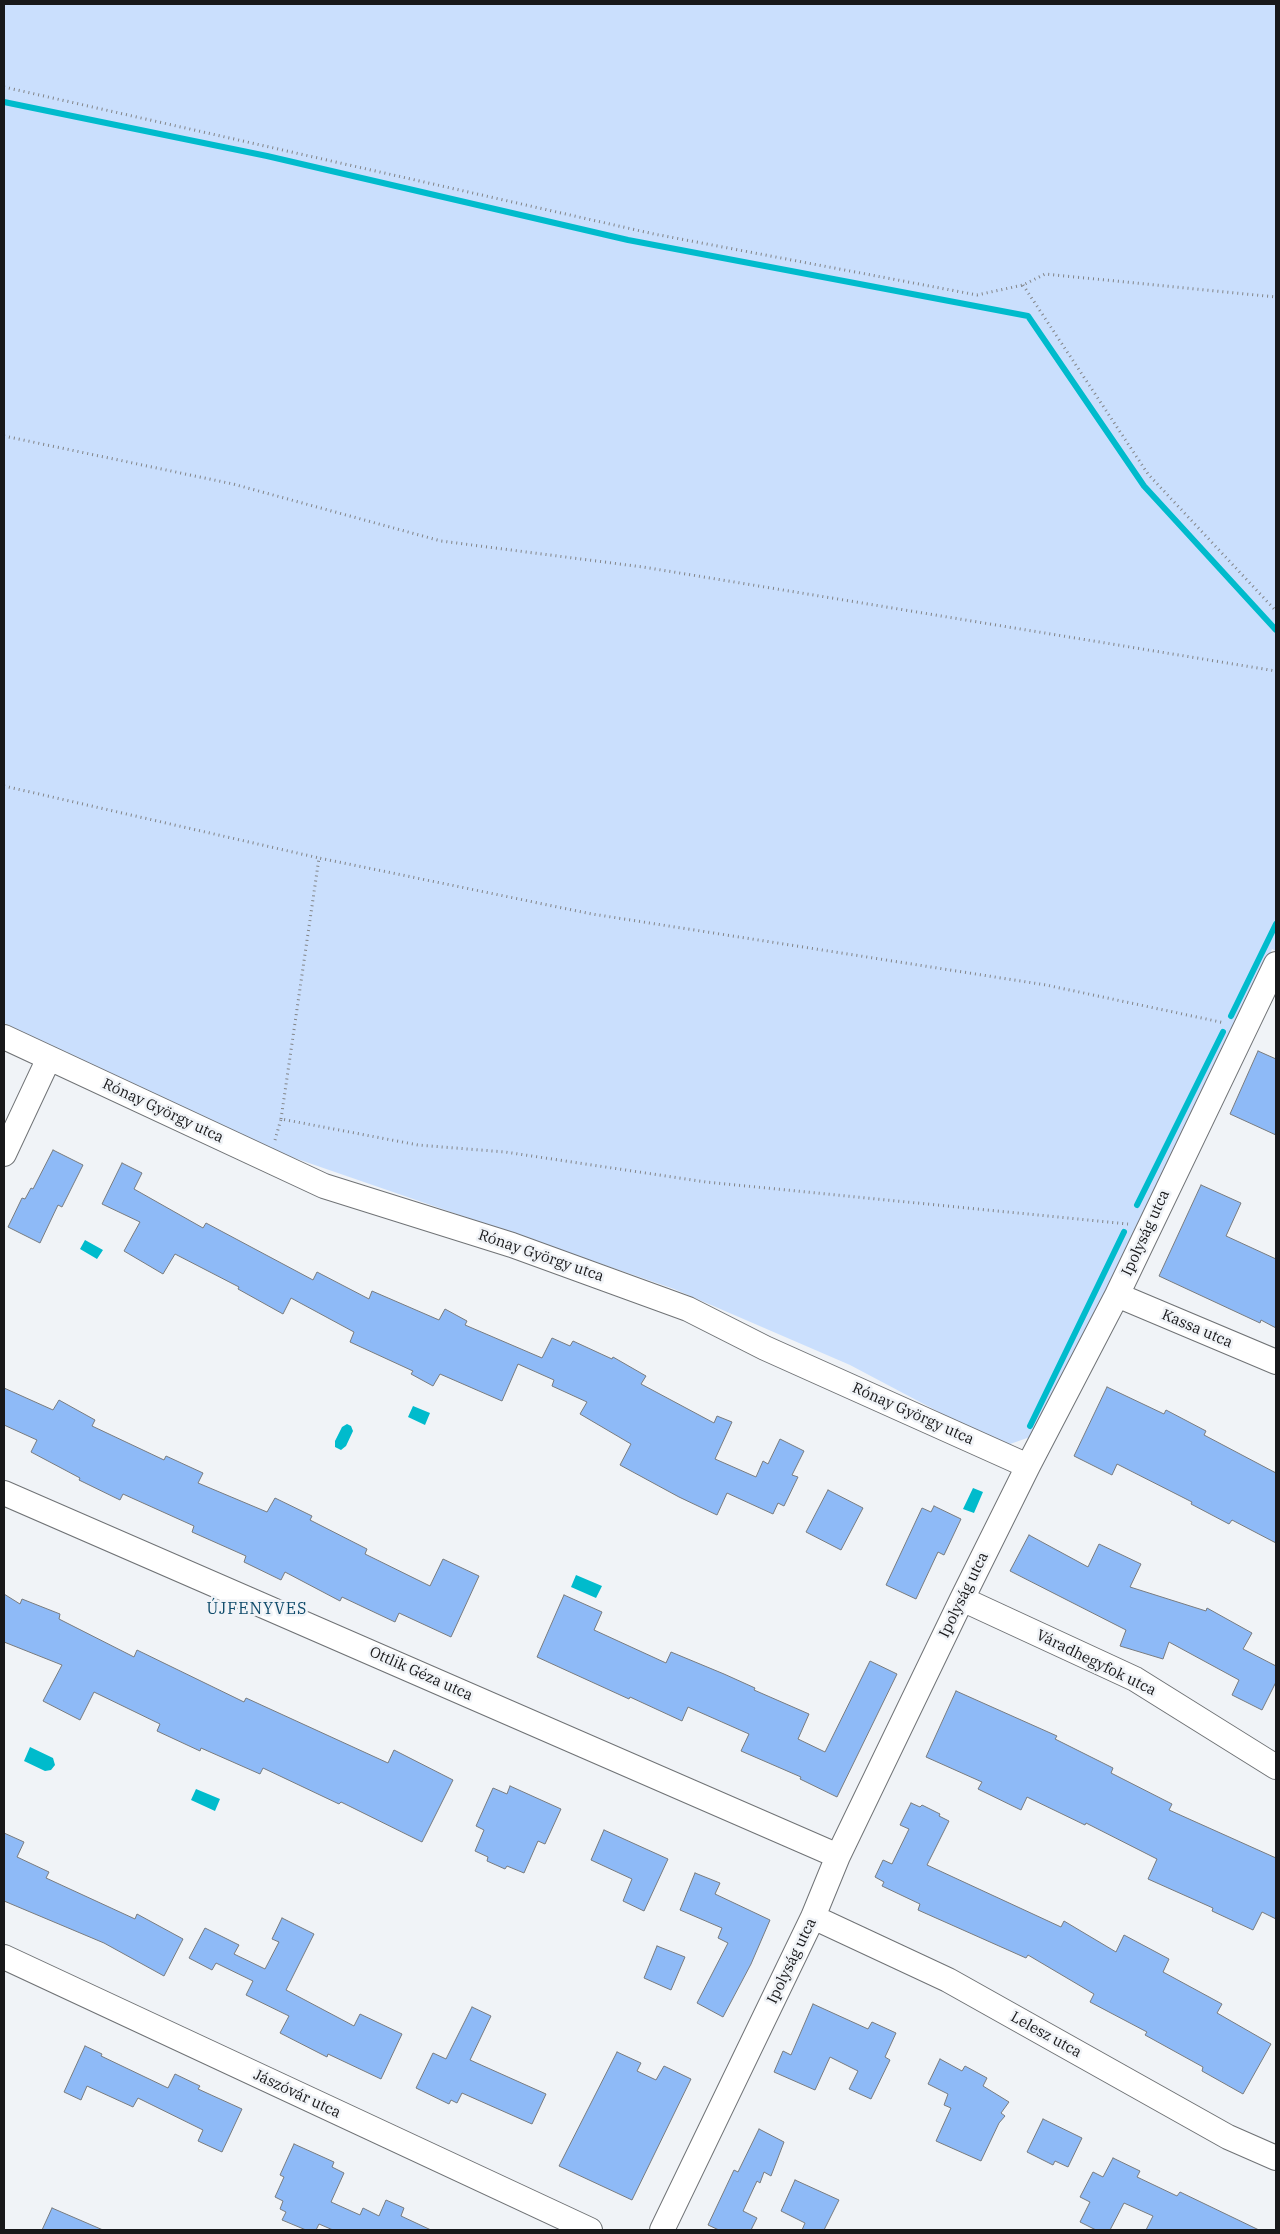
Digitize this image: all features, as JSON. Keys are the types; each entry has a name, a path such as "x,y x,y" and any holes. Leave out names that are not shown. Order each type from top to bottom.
{"street":[{"name":"Ipolyság utca","path":"662,2230 813,1917 838,1856 962,1599 1028,1466 1117,1296 1244,1028 1274,975"},
{"name":"Rónay György utca","path":"4,1037 324,1186 512,1245 688,1309 765,1348 1028,1466"},
{"path":"4,1154 49,1058"},
{"name":"Kassa utca","path":"1117,1296 1276,1362"},
{"name":"Ottlik Géza utca","path":"4,1493 838,1856"},
{"name":"Váradhegyfok utca","path":"962,1599 1135,1679 1276,1768"},
{"name":"Lelesz utca","path":"813,1917 948,1980 1228,2137 1276,2158"},
{"name":"Jászóvár utca","path":"4,1957 590,2230"}],"path":[{"path":"4,87 654,234 977,295 1024,285 1045,274 1276,297"},
{"path":"1024,285 1148,474 1276,611"},
{"path":"4,436 233,484 441,541 642,567 1276,671"},
{"path":"4,786 319,858 592,914 1046,985 1244,1028"},
{"path":"268,1159 282,1119 319,858"},
{"path":"282,1119 418,1145 505,1152 706,1182 1149,1226"}],"shaded area":[{"path":"4,4 1276,4 1276,951 1272,949 1244,1028 1030,1437 1010,1444 988,1438 850,1365 674,1289 248,1142 4,1023"}],"water":[{"path":"85,1240 103,1250 97,1259 80,1249"},
{"path":"413,1406 430,1413 425,1425 408,1417"},
{"path":"347,1424 351,1426 353,1431 346,1446 341,1450 335,1447 335,1441 342,1427"},
{"path":"973,1488 983,1492 974,1513 963,1509"},
{"path":"576,1575 602,1586 596,1598 571,1587"},
{"path":"30,1747 53,1758 55,1765 51,1770 45,1771 24,1761"},
{"path":"196,1789 220,1799 215,1811 191,1800"}],"building":[{"path":"1258,1051 1276,1059 1276,1135 1230,1114"},
{"path":"53,1150 83,1165 62,1207 58,1205 40,1243 8,1227 22,1198 25,1199 31,1188 33,1189"},
{"path":"122,1163 142,1173 134,1189 203,1228 206,1223 313,1280 317,1272 369,1299 372,1291 439,1320 445,1309 467,1321 465,1325 542,1358 552,1338 570,1346 573,1341 612,1359 613,1357 646,1376 641,1384 714,1423 717,1416 732,1422 715,1459 756,1477 763,1461 768,1464 780,1439 804,1451 792,1475 798,1477 784,1506 778,1503 773,1514 727,1493 717,1515 679,1497 620,1465 631,1444 580,1414 587,1402 552,1386 554,1380 518,1364 502,1401 440,1374 433,1386 411,1374 413,1371 350,1342 354,1332 291,1298 283,1314 238,1289 239,1287 175,1254 163,1274 124,1251 140,1222 102,1204"},
{"path":"1201,1185 1241,1203 1226,1236 1276,1259 1276,1328 1261,1320 1260,1323 1159,1276"},
{"path":"1107,1387 1164,1414 1166,1410 1206,1431 1204,1435 1276,1473 1276,1543 1232,1520 1229,1524 1191,1504 1192,1502 1117,1464 1112,1475 1074,1456"},
{"path":"4,1388 53,1410 59,1400 95,1420 92,1426 164,1460 166,1456 203,1473 198,1483 267,1512 275,1498 312,1516 310,1520 367,1549 365,1554 430,1586 443,1559 479,1576 451,1637 399,1613 395,1622 342,1597 340,1601 285,1572 281,1580 244,1562 246,1556 192,1532 194,1526 123,1494 120,1500 79,1480 80,1478 31,1452 37,1440 4,1425"},
{"path":"828,1490 863,1508 841,1550 806,1532"},
{"path":"934,1506 961,1519 944,1555 938,1552 916,1599 886,1585 922,1508 931,1512"},
{"path":"1029,1535 1088,1567 1099,1544 1141,1564 1130,1587 1206,1611 1207,1608 1252,1633 1243,1649 1276,1666 1276,1682 1262,1710 1232,1695 1239,1680 1169,1642 1163,1659 1120,1646 1126,1630 1010,1571"},
{"path":"4,1594 20,1604 22,1599 60,1614 59,1619 134,1657 137,1650 244,1702 246,1698 388,1763 394,1750 453,1780 422,1842 341,1802 339,1804 263,1768 260,1774 201,1748 200,1751 157,1731 160,1724 94,1692 80,1720 43,1701 62,1665 4,1642"},
{"path":"564,1595 602,1612 594,1630 666,1663 671,1652 724,1674 755,1688 754,1690 809,1714 798,1739 825,1752 870,1661 897,1674 837,1797 800,1779 801,1777 741,1751 749,1734 688,1707 682,1721 537,1657"},
{"path":"956,1691 1057,1736 1055,1739 1113,1768 1111,1773 1172,1804 1169,1810 1276,1858 1276,1919 1262,1912 1253,1930 1212,1911 1213,1908 1148,1879 1157,1859 1086,1823 1085,1825 1027,1797 1021,1810 978,1789 982,1782 926,1757"},
{"path":"510,1786 561,1809 545,1844 538,1841 524,1873 507,1866 505,1869 487,1861 488,1857 475,1851 484,1830 476,1826 493,1788 507,1794"},
{"path":"911,1803 920,1807 922,1805 949,1821 927,1865 1061,1927 1064,1921 1116,1952 1124,1935 1169,1959 1163,1972 1222,2004 1217,2013 1271,2044 1243,2094 1202,2071 1203,2067 1145,2035 1147,2032 1090,2002 1094,1994 1028,1955 1026,1958 918,1910 920,1904 882,1886 884,1882 875,1877 883,1860 892,1864 909,1829 900,1825"},
{"path":"604,1830 668,1859 644,1911 623,1901 632,1879 591,1860"},
{"path":"4,1833 24,1842 17,1857 49,1872 46,1878 135,1919 137,1914 183,1939 164,1976 104,1943 4,1901"},
{"path":"695,1873 720,1883 715,1894 770,1920 751,1964 723,2017 697,2003 728,1943 718,1938 722,1928 680,1910"},
{"path":"282,1918 314,1934 286,1990 354,2026 360,2014 402,2034 381,2079 328,2054 327,2057 280,2033 289,2016 246,1995 253,1981 216,1963 212,1970 189,1958 205,1928 239,1945 234,1954 265,1969 279,1942 272,1939"},
{"path":"657,1946 685,1957 671,1990 644,1978"},
{"path":"813,2004 868,2029 872,2022 896,2033 885,2057 890,2060 871,2099 849,2089 858,2071 830,2057 815,2090 774,2072 783,2051 791,2055"},
{"path":"472,2007 491,2016 470,2060 546,2094 532,2124 462,2093 457,2103 451,2100 449,2104 416,2088 433,2053 446,2059"},
{"path":"85,2046 102,2054 101,2056 168,2088 175,2074 200,2086 198,2089 242,2109 222,2152 198,2141 203,2130 138,2098 133,2107 87,2086 81,2100 64,2092"},
{"path":"617,2052 641,2063 637,2071 656,2080 664,2066 691,2079 632,2200 559,2166"},
{"path":"940,2059 962,2071 965,2066 987,2078 983,2086 1009,2102 1001,2113 1005,2116 999,2123 981,2161 936,2141 951,2108 944,2105 948,2094 928,2084"},
{"path":"1043,2119 1082,2138 1068,2167 1055,2161 1053,2165 1027,2152"},
{"path":"759,2129 784,2142 771,2176 764,2172 760,2183 757,2181 743,2211 757,2218 751,2230 719,2230 708,2225 734,2170 738,2172"},
{"path":"294,2144 334,2162 332,2167 344,2173 331,2202 360,2215 363,2208 379,2216 386,2200 404,2208 401,2216 431,2230 333,2230 319,2224 316,2230 306,2230 282,2220 286,2212 280,2209 283,2201 275,2197 284,2177 280,2175"},
{"path":"1113,2158 1140,2171 1137,2177 1177,2196 1180,2192 1259,2230 1146,2230 1153,2216 1124,2203 1110,2230 1096,2230 1080,2222 1090,2202 1080,2197 1093,2172 1103,2177"},
{"path":"795,2180 839,2200 824,2230 802,2230 805,2223 781,2211"},
{"path":"52,2208 103,2230 42,2230"}],"waterway":[{"path":"4,102 267,156 628,240 1028,316 1144,486 1276,630"},
{"path":"1231,1016 1276,924"},
{"path":"1137,1205 1223,1032"},
{"path":"1030,1426 1124,1232"}],"district":[{"name":"ÚJFENYVES","path":"257,1609"}]}
